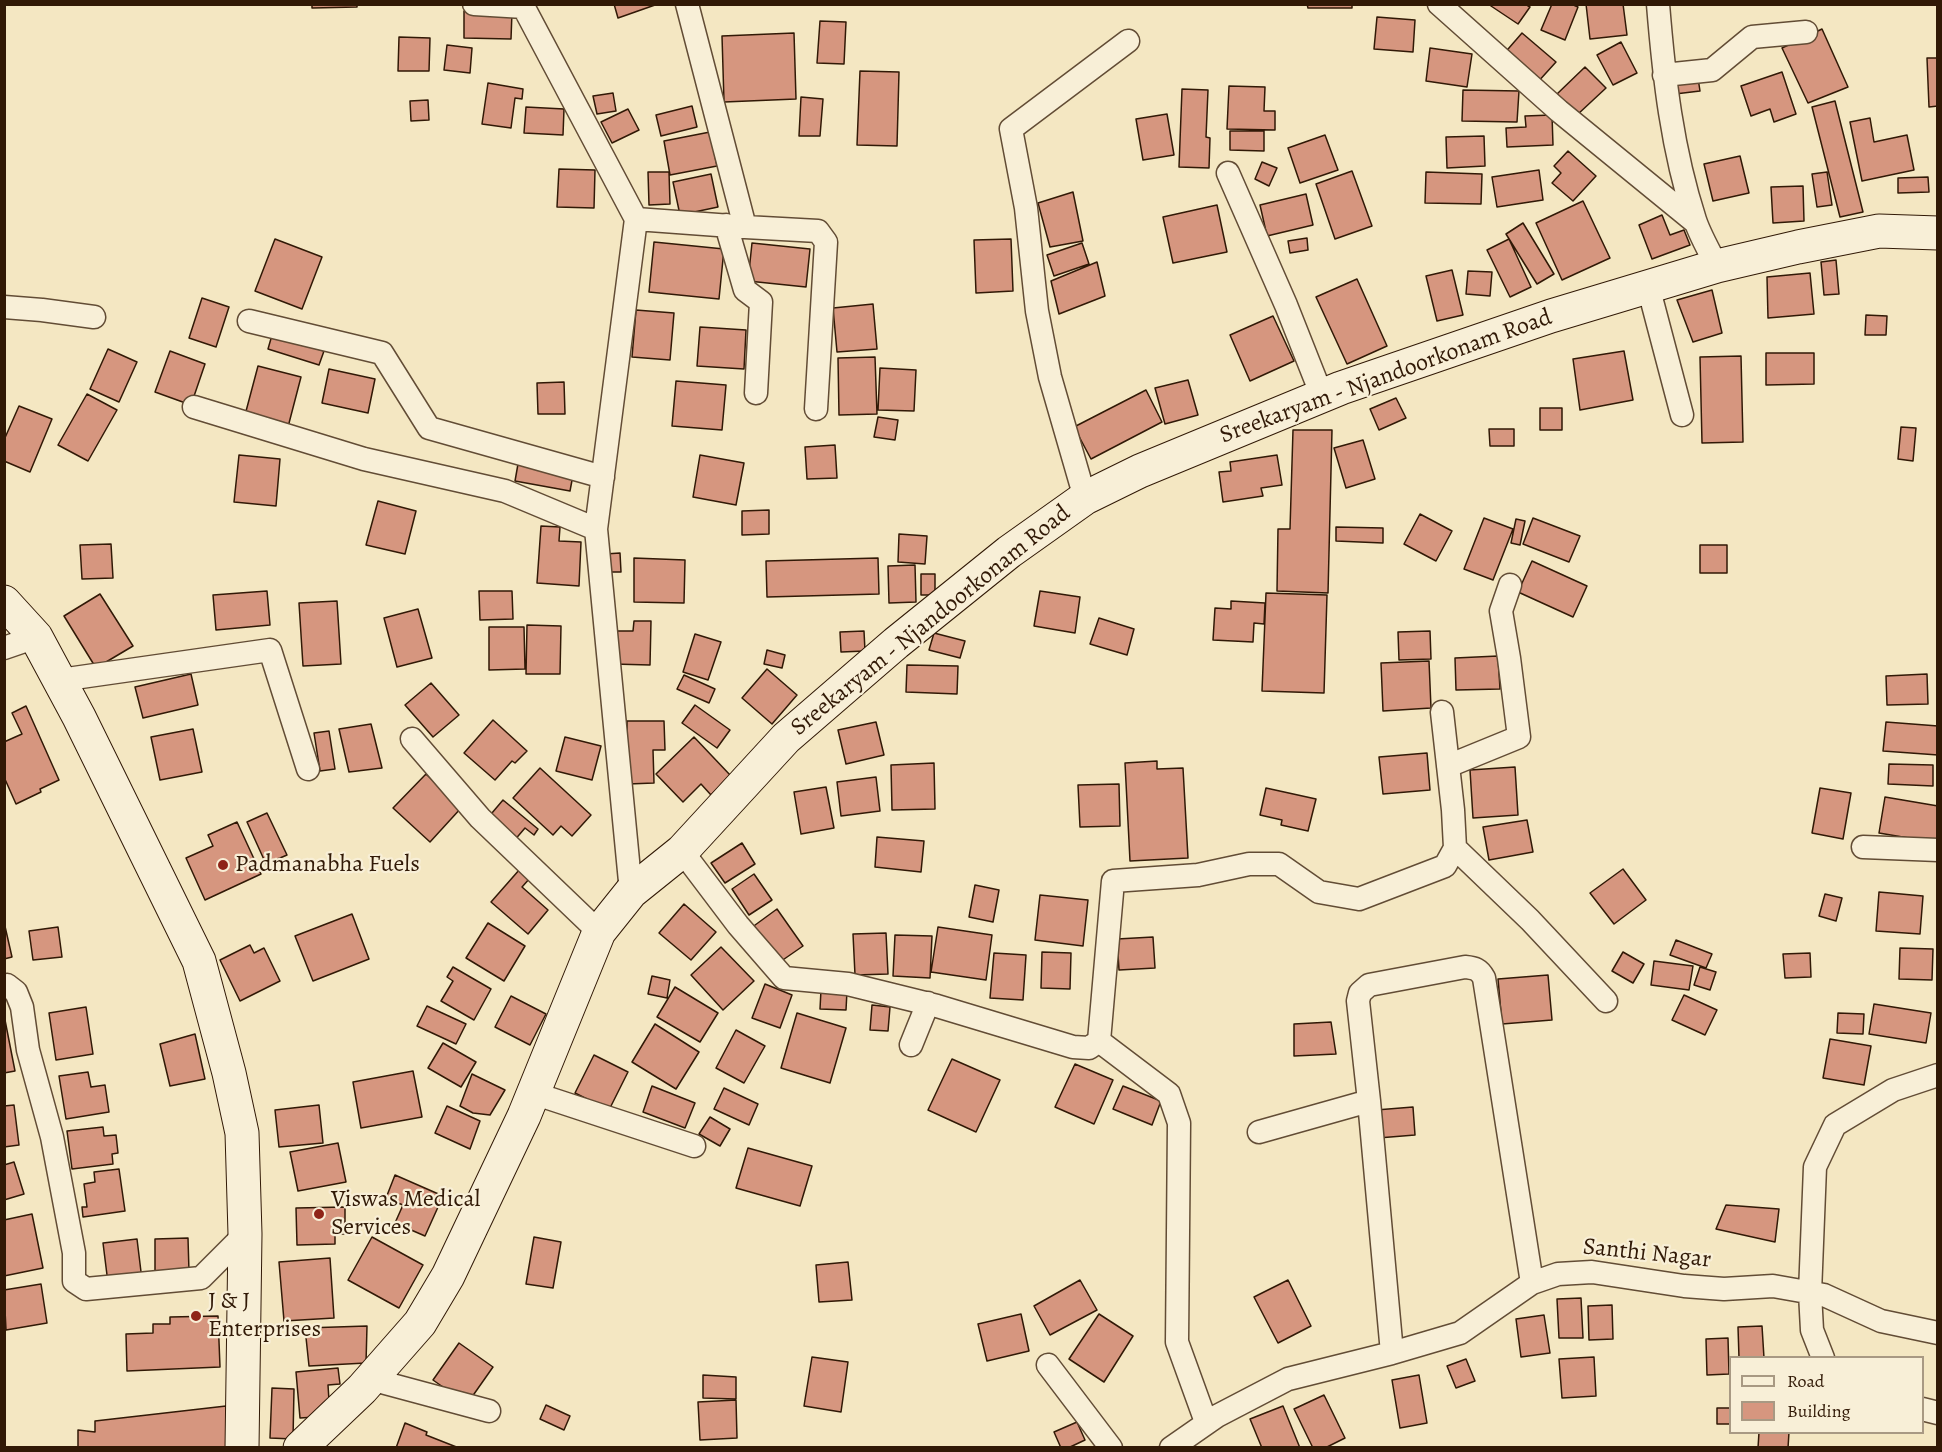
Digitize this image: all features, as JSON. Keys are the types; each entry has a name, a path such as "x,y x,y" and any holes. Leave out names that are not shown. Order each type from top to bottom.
{"main road":[{"name":"Sreekaryam - Njandoorkonam Road","path":"300,1448 370,1379 420,1323 448,1276 533,1094 599,932 631,892 682,851 786,738 896,643 992,566 1085,498 1140,471 1322,396 1551,316 1717,266 1879,231 1938,233"},
{"path":"4,602 36,636 60,680 199,961 229,1073 242,1133 245,1234 242,1448"}],"street":[{"path":"474,4 523,6 636,219 596,529 631,892"},
{"path":"687,4 735,226 745,290 761,302 756,393"},
{"path":"1439,4 1559,111 1695,222"},
{"path":"1658,4 1664,75 1675,146 1695,222 1717,266"},
{"path":"1664,75 1712,70 1752,37 1806,32"},
{"path":"1085,498 1050,377 1037,311 1026,208 1011,129 1128,41"},
{"path":"1228,173 1286,305 1322,396"},
{"path":"636,219 818,231 826,242 816,409"},
{"path":"1648,286 1682,415"},
{"path":"4,308 94,317"},
{"path":"249,321 382,353 429,428 603,477"},
{"path":"194,407 364,459 505,491 596,529"},
{"path":"1448,766 1519,737 1501,611 1510,585"},
{"path":"4,648 36,636"},
{"path":"60,680 270,650 308,769"},
{"path":"1099,1041 1113,881 1198,874 1249,864 1279,864 1319,892 1359,899 1445,866 1455,848 1442,712"},
{"path":"412,739 480,818 599,932"},
{"path":"1863,847 1938,850"},
{"path":"1455,848 1530,920 1606,1001"},
{"path":"682,851 738,925 784,978 848,984 928,1003 1072,1047 1089,1048 1099,1041"},
{"path":"1392,1353 1358,1001 1359,993 1369,985 1465,967 1480,971 1484,978 1532,1283"},
{"path":"4,986 7,985 16,992 22,1007 28,1050 52,1137 74,1253 74,1281 86,1289 201,1278 245,1234"},
{"path":"911,1045 928,1003"},
{"path":"1099,1041 1169,1094 1179,1123 1177,1342 1206,1422"},
{"path":"1822,1356 1812,1330 1810,1293 1815,1167 1835,1125 1893,1090 1938,1075"},
{"path":"533,1094 694,1146"},
{"path":"1259,1132 1369,1101"},
{"name":"Santhi Nagar","path":"1171,1448 1206,1422 1288,1378 1392,1353 1460,1333 1532,1283 1558,1274 1592,1272 1684,1286 1724,1289 1773,1286 1824,1295 1881,1321 1938,1333"},
{"path":"1048,1365 1112,1448"},
{"path":"370,1379 489,1411"}],"building":[{"path":"312,4 357,4 357,7 312,8"},
{"path":"614,4 655,4 655,5 618,18"},
{"path":"1307,4 1352,4 1352,8 1308,8"},
{"path":"1488,4 1525,4 1530,7 1518,24"},
{"path":"1552,4 1571,4 1578,7 1565,40 1541,30"},
{"path":"1586,4 1623,4 1627,35 1590,39"},
{"path":"464,11 512,12 511,39 464,38"},
{"path":"1377,17 1415,20 1413,52 1374,49"},
{"path":"820,21 846,22 844,64 817,63"},
{"path":"1822,29 1848,87 1808,103 1782,48"},
{"path":"794,33 796,99 724,102 722,36"},
{"path":"1522,33 1556,62 1536,84 1502,56"},
{"path":"399,37 430,38 429,71 398,71"},
{"path":"1621,42 1637,73 1613,85 1597,55"},
{"path":"447,45 472,48 470,73 444,70"},
{"path":"1430,48 1472,54 1467,87 1426,81"},
{"path":"1927,58 1938,58 1938,106 1929,107"},
{"path":"1585,67 1606,88 1577,115 1557,94"},
{"path":"860,71 899,72 897,146 857,145"},
{"path":"1782,72 1796,114 1774,122 1770,109 1751,116 1741,86"},
{"path":"1698,78 1700,91 1675,94 1673,81"},
{"path":"488,83 523,89 522,99 515,98 511,128 482,124"},
{"path":"1229,86 1265,87 1264,111 1275,111 1275,130 1227,129"},
{"path":"1182,89 1208,90 1206,137 1210,138 1209,168 1179,167"},
{"path":"1463,90 1519,91 1517,122 1462,121"},
{"path":"613,93 616,111 597,114 593,96"},
{"path":"801,97 823,99 820,136 799,136"},
{"path":"428,100 429,120 411,121 410,101"},
{"path":"1835,101 1863,212 1840,217 1812,107"},
{"path":"692,106 697,127 661,136 656,115"},
{"path":"526,107 564,109 563,135 524,133"},
{"path":"628,109 639,130 612,143 601,122"},
{"path":"1167,114 1174,155 1143,160 1136,119"},
{"path":"1552,115 1553,145 1507,147 1506,128 1526,127 1525,116"},
{"path":"1870,118 1874,142 1907,135 1914,170 1862,181 1850,122"},
{"path":"1230,131 1264,131 1264,151 1230,150"},
{"path":"710,132 717,166 670,175 664,141"},
{"path":"1325,135 1338,170 1300,183 1288,148"},
{"path":"1484,136 1485,166 1447,168 1446,137"},
{"path":"1568,151 1596,176 1573,201 1552,183 1561,173 1554,166"},
{"path":"1740,156 1749,193 1713,201 1704,164"},
{"path":"1262,162 1277,168 1269,186 1255,179"},
{"path":"559,169 595,170 594,208 557,207"},
{"path":"1539,170 1543,200 1497,207 1492,177"},
{"path":"1352,171 1372,226 1335,239 1316,184"},
{"path":"648,172 669,172 670,204 649,205"},
{"path":"1426,172 1482,174 1481,204 1425,203"},
{"path":"1827,172 1832,205 1817,207 1812,174"},
{"path":"711,174 718,207 680,215 673,182"},
{"path":"1928,177 1929,192 1898,193 1898,178"},
{"path":"1803,186 1804,221 1773,223 1771,187"},
{"path":"1073,192 1083,241 1050,247 1038,203"},
{"path":"1306,194 1313,225 1267,236 1260,205"},
{"path":"1583,201 1610,258 1562,280 1536,223"},
{"path":"1217,205 1227,252 1173,263 1163,217"},
{"path":"1662,215 1670,235 1684,230 1690,245 1652,259 1639,225"},
{"path":"1523,223 1554,274 1537,284 1506,234"},
{"path":"1307,238 1308,250 1290,253 1288,241"},
{"path":"275,239 322,257 302,309 255,291"},
{"path":"1011,239 1013,291 976,293 974,240"},
{"path":"1509,239 1531,287 1510,297 1487,250"},
{"path":"654,242 724,249 719,299 649,292"},
{"path":"752,243 810,249 806,287 748,281"},
{"path":"1082,243 1089,264 1054,276 1047,255"},
{"path":"1836,260 1839,294 1824,295 1821,262"},
{"path":"1097,262 1105,296 1059,314 1051,281"},
{"path":"1452,270 1463,315 1437,321 1426,276"},
{"path":"1468,271 1492,272 1490,296 1466,294"},
{"path":"1810,273 1814,314 1768,318 1767,277"},
{"path":"1357,279 1387,346 1347,364 1316,297"},
{"path":"1712,290 1722,333 1693,342 1677,300"},
{"path":"202,298 229,307 216,347 189,338"},
{"path":"873,304 877,349 837,352 833,308"},
{"path":"636,310 674,313 670,360 632,357"},
{"path":"1866,315 1887,316 1886,335 1865,335"},
{"path":"1273,316 1294,361 1250,381 1230,335"},
{"path":"700,327 746,330 744,369 697,366"},
{"path":"272,335 324,351 319,365 268,349"},
{"path":"108,349 137,362 119,402 90,389"},
{"path":"170,351 205,364 191,405 155,392"},
{"path":"1624,351 1633,400 1580,410 1573,359"},
{"path":"1766,353 1814,353 1814,384 1766,385"},
{"path":"1741,356 1743,442 1702,443 1700,357"},
{"path":"875,357 877,414 839,415 838,358"},
{"path":"258,366 301,377 288,427 245,415"},
{"path":"880,368 916,370 914,411 878,410"},
{"path":"329,369 375,379 368,413 322,403"},
{"path":"1188,380 1198,415 1165,424 1155,388"},
{"path":"676,381 726,385 722,430 672,426"},
{"path":"564,382 565,414 538,414 537,383"},
{"path":"1146,390 1162,422 1091,459 1074,427"},
{"path":"87,394 117,410 88,461 58,445"},
{"path":"1396,398 1406,418 1379,430 1370,409"},
{"path":"19,406 52,419 30,472 4,461 4,440"},
{"path":"1540,408 1562,408 1562,430 1540,430"},
{"path":"878,417 898,420 895,440 874,437"},
{"path":"1901,427 1916,428 1913,461 1898,459"},
{"path":"1489,429 1514,429 1514,446 1490,446"},
{"path":"1293,430 1332,430 1328,593 1277,591 1278,529 1290,529"},
{"path":"1363,440 1375,479 1346,488 1334,448"},
{"path":"835,445 837,478 807,479 805,447"},
{"path":"239,455 280,459 276,506 234,502"},
{"path":"700,455 744,463 736,505 693,497"},
{"path":"1277,455 1282,485 1261,488 1263,496 1223,502 1219,472 1231,471 1230,462"},
{"path":"518,464 573,475 570,491 515,481"},
{"path":"378,501 416,511 405,554 366,545"},
{"path":"769,510 769,534 742,535 742,511"},
{"path":"1420,514 1452,531 1436,561 1404,544"},
{"path":"1484,518 1513,529 1493,580 1464,569"},
{"path":"1533,518 1580,536 1569,562 1523,544"},
{"path":"1516,519 1525,521 1520,545 1511,543"},
{"path":"541,526 560,527 559,541 581,542 579,586 537,583"},
{"path":"1336,527 1383,528 1383,543 1336,541"},
{"path":"899,534 927,536 925,564 898,562"},
{"path":"111,544 113,578 82,579 80,545"},
{"path":"1700,545 1727,545 1727,573 1700,573"},
{"path":"620,553 621,572 605,572 605,554"},
{"path":"634,558 685,560 684,603 634,602"},
{"path":"878,558 879,594 767,597 766,561"},
{"path":"1532,561 1587,586 1573,617 1518,592"},
{"path":"915,565 916,602 889,603 888,566"},
{"path":"921,574 935,574 935,595 921,595"},
{"path":"267,591 270,625 216,630 213,595"},
{"path":"479,591 512,591 513,619 480,620"},
{"path":"1040,591 1080,597 1075,633 1034,626"},
{"path":"1266,593 1327,595 1324,693 1262,691"},
{"path":"100,594 133,646 96,668 64,616"},
{"path":"337,601 341,664 303,666 299,603"},
{"path":"1231,601 1265,603 1264,624 1254,623 1253,642 1213,640 1215,608 1231,609"},
{"path":"418,609 432,658 397,667 384,618"},
{"path":"1099,618 1134,629 1127,655 1090,644"},
{"path":"634,621 651,621 650,665 613,664 613,631 633,631"},
{"path":"527,625 561,626 560,674 526,674"},
{"path":"489,627 524,627 525,669 489,670"},
{"path":"864,631 865,651 841,652 840,632"},
{"path":"1430,631 1431,659 1399,660 1398,632"},
{"path":"934,633 965,641 960,658 929,650"},
{"path":"695,634 721,642 708,680 683,672"},
{"path":"767,650 785,655 782,668 764,664"},
{"path":"1498,656 1500,689 1456,690 1455,658"},
{"path":"1429,661 1431,708 1383,711 1381,663"},
{"path":"907,665 958,666 957,694 906,692"},
{"path":"767,669 797,695 772,724 742,698"},
{"path":"191,674 198,705 143,718 135,687"},
{"path":"1927,674 1928,704 1887,705 1886,676"},
{"path":"684,675 715,689 709,703 677,689"},
{"path":"431,683 459,715 433,737 405,705"},
{"path":"695,705 730,730 717,748 682,723"},
{"path":"26,706 59,780 16,804 4,777 4,742 22,734 12,713"},
{"path":"493,720 527,751 515,763 512,761 495,780 464,753"},
{"path":"627,721 664,721 665,750 653,750 654,783 628,784"},
{"path":"876,722 884,755 846,764 838,730"},
{"path":"1886,722 1938,726 1938,755 1883,751"},
{"path":"371,724 382,768 349,772 339,729"},
{"path":"193,729 202,772 160,780 151,737"},
{"path":"329,731 335,769 320,771 314,733"},
{"path":"565,737 601,746 592,780 556,771"},
{"path":"694,737 731,776 711,795 701,784 683,802 656,774"},
{"path":"1427,753 1430,790 1383,794 1379,757"},
{"path":"1157,761 1157,769 1183,768 1188,858 1130,861 1125,763"},
{"path":"934,763 935,809 892,810 891,765"},
{"path":"1889,764 1933,765 1933,786 1888,784"},
{"path":"1515,767 1518,815 1473,818 1470,770"},
{"path":"540,768 591,815 572,836 561,826 553,835 513,798"},
{"path":"426,774 462,807 430,842 393,808"},
{"path":"876,777 880,811 841,816 837,782"},
{"path":"1119,784 1120,826 1080,827 1078,785"},
{"path":"826,787 834,828 801,834 794,792"},
{"path":"1266,788 1316,799 1308,831 1281,825 1282,820 1260,815"},
{"path":"1820,788 1851,793 1843,839 1812,833"},
{"path":"1885,797 1938,806 1938,843 1879,833"},
{"path":"503,800 538,829 534,835 525,828 513,842 486,820"},
{"path":"267,813 287,855 266,864 247,822"},
{"path":"1527,820 1533,852 1489,860 1483,827"},
{"path":"237,822 261,874 205,900 186,858 213,846 208,835"},
{"path":"877,837 924,841 921,872 875,867"},
{"path":"742,843 755,864 725,883 711,863"},
{"path":"520,869 530,878 522,887 548,910 528,934 491,902"},
{"path":"1623,869 1646,900 1614,924 1590,893"},
{"path":"754,874 772,900 749,915 732,889"},
{"path":"975,885 999,890 993,922 969,917"},
{"path":"1879,892 1923,896 1920,934 1876,931"},
{"path":"1825,894 1842,898 1836,921 1819,916"},
{"path":"1040,895 1088,900 1083,946 1035,940"},
{"path":"684,904 716,932 691,960 659,933"},
{"path":"777,909 803,946 777,964 751,928"},
{"path":"352,914 369,959 313,981 295,936"},
{"path":"4,922 12,957 4,959"},
{"path":"488,923 525,946 504,981 466,958"},
{"path":"58,927 62,957 33,960 29,931"},
{"path":"938,927 992,935 986,980 931,972"},
{"path":"886,933 888,974 855,975 853,934"},
{"path":"895,935 932,936 930,978 893,976"},
{"path":"1153,937 1155,968 1119,970 1117,939"},
{"path":"1676,940 1712,954 1706,968 1670,955"},
{"path":"250,945 254,953 264,948 280,981 240,1001 220,960"},
{"path":"721,947 754,981 723,1010 691,975"},
{"path":"1900,948 1933,949 1932,980 1899,979"},
{"path":"1042,952 1071,953 1070,989 1041,988"},
{"path":"1623,952 1644,964 1633,983 1612,971"},
{"path":"994,953 1026,955 1023,1000 990,998"},
{"path":"1810,953 1811,977 1785,978 1783,954"},
{"path":"1654,961 1693,966 1689,990 1651,985"},
{"path":"453,967 491,989 474,1020 441,1001 453,981 447,977"},
{"path":"1700,967 1716,972 1710,990 1694,985"},
{"path":"1548,975 1552,1020 1502,1024 1498,979"},
{"path":"652,976 670,980 667,998 648,994"},
{"path":"765,984 792,995 780,1028 752,1018"},
{"path":"675,987 718,1013 700,1042 657,1017"},
{"path":"821,990 847,991 846,1010 820,1009"},
{"path":"1684,995 1717,1010 1705,1035 1672,1020"},
{"path":"511,996 546,1014 530,1045 495,1027"},
{"path":"1874,1004 1931,1013 1926,1043 1869,1034"},
{"path":"872,1005 890,1007 888,1031 870,1030"},
{"path":"427,1006 466,1024 456,1044 417,1026"},
{"path":"86,1007 93,1054 56,1060 49,1013"},
{"path":"797,1013 846,1028 830,1083 781,1068"},
{"path":"1838,1013 1864,1014 1863,1034 1837,1033"},
{"path":"4,1021 15,1071 4,1073"},
{"path":"1331,1022 1336,1054 1294,1056 1294,1024"},
{"path":"655,1024 699,1052 676,1089 632,1062"},
{"path":"736,1030 765,1046 744,1083 716,1068"},
{"path":"195,1034 205,1079 170,1086 160,1044"},
{"path":"1830,1039 1871,1046 1864,1085 1823,1078"},
{"path":"443,1043 476,1062 461,1087 428,1068"},
{"path":"594,1055 628,1072 609,1110 575,1093"},
{"path":"952,1059 1000,1080 976,1132 928,1110"},
{"path":"1075,1064 1113,1080 1094,1124 1055,1107"},
{"path":"413,1071 422,1117 361,1128 353,1082"},
{"path":"88,1072 91,1087 105,1085 109,1112 66,1119 59,1076"},
{"path":"472,1074 505,1090 490,1115 473,1113 460,1106"},
{"path":"652,1086 695,1103 685,1128 643,1112"},
{"path":"1123,1086 1161,1101 1152,1125 1113,1109"},
{"path":"724,1088 758,1104 749,1125 714,1109"},
{"path":"14,1105 19,1145 4,1147 4,1106"},
{"path":"319,1105 323,1143 279,1147 275,1110"},
{"path":"447,1106 480,1121 470,1149 435,1133"},
{"path":"1413,1107 1415,1135 1378,1138 1376,1110"},
{"path":"710,1117 730,1129 720,1146 699,1134"},
{"path":"103,1127 104,1136 116,1135 118,1153 112,1154 113,1164 72,1169 67,1131"},
{"path":"338,1143 346,1182 298,1191 290,1152"},
{"path":"748,1148 812,1166 800,1206 736,1188"},
{"path":"14,1162 24,1194 4,1200 4,1165"},
{"path":"119,1169 125,1211 83,1217 82,1207 87,1207 84,1184 95,1182 94,1172"},
{"path":"395,1175 443,1196 425,1236 395,1223 403,1205 386,1198"},
{"path":"1726,1205 1779,1209 1775,1242 1716,1229"},
{"path":"345,1207 345,1234 335,1234 335,1244 297,1245 296,1208"},
{"path":"32,1214 43,1268 4,1276 4,1220"},
{"path":"372,1237 423,1265 399,1308 348,1280"},
{"path":"534,1237 561,1242 553,1288 526,1284"},
{"path":"188,1238 189,1272 155,1272 155,1239"},
{"path":"137,1239 142,1280 108,1283 103,1243"},
{"path":"330,1258 334,1318 284,1321 279,1262"},
{"path":"848,1262 852,1300 819,1302 816,1265"},
{"path":"1080,1280 1097,1310 1050,1335 1034,1306"},
{"path":"1288,1280 1311,1326 1278,1343 1254,1297"},
{"path":"41,1284 47,1323 6,1330 4,1290"},
{"path":"1581,1298 1583,1338 1559,1338 1557,1299"},
{"path":"1612,1305 1613,1339 1589,1340 1588,1306"},
{"path":"1021,1314 1029,1351 987,1361 978,1324"},
{"path":"1099,1314 1133,1336 1104,1382 1069,1359"},
{"path":"1544,1315 1550,1353 1521,1357 1516,1319"},
{"path":"218,1316 220,1367 127,1371 126,1334 153,1333 153,1324 170,1324 170,1317"},
{"path":"367,1326 366,1363 309,1366 305,1328"},
{"path":"1762,1326 1764,1356 1739,1356 1738,1327"},
{"path":"1728,1338 1729,1374 1707,1375 1706,1339"},
{"path":"459,1343 493,1367 467,1404 433,1380"},
{"path":"812,1357 848,1362 841,1412 804,1406"},
{"path":"1594,1357 1596,1396 1562,1398 1559,1359"},
{"path":"1466,1359 1475,1381 1456,1388 1447,1366"},
{"path":"338,1368 340,1384 328,1385 330,1416 300,1418 296,1372"},
{"path":"703,1375 736,1377 736,1399 703,1398"},
{"path":"1419,1375 1427,1423 1400,1428 1392,1380"},
{"path":"272,1388 294,1389 293,1439 270,1438"},
{"path":"1324,1395 1345,1438 1325,1448 1313,1448 1294,1409"},
{"path":"736,1400 737,1438 700,1440 698,1402"},
{"path":"546,1405 570,1416 564,1430 540,1419"},
{"path":"226,1406 230,1448 78,1448 78,1430 95,1432 95,1421"},
{"path":"1283,1406 1300,1448 1262,1448 1250,1419"},
{"path":"1717,1408 1729,1408 1729,1424 1717,1424"},
{"path":"1077,1422 1085,1440 1068,1448 1061,1448 1054,1432"},
{"path":"405,1423 427,1432 426,1435 459,1448 396,1448"},
{"path":"1759,1434 1789,1434 1788,1448 1758,1448"}],"place":[{"name":"Padmanabha Fuels","path":"223,865"},
{"name":"Viswas Medical Services","path":"319,1214"},
{"name":"J & J Enterprises","path":"196,1316"}]}
